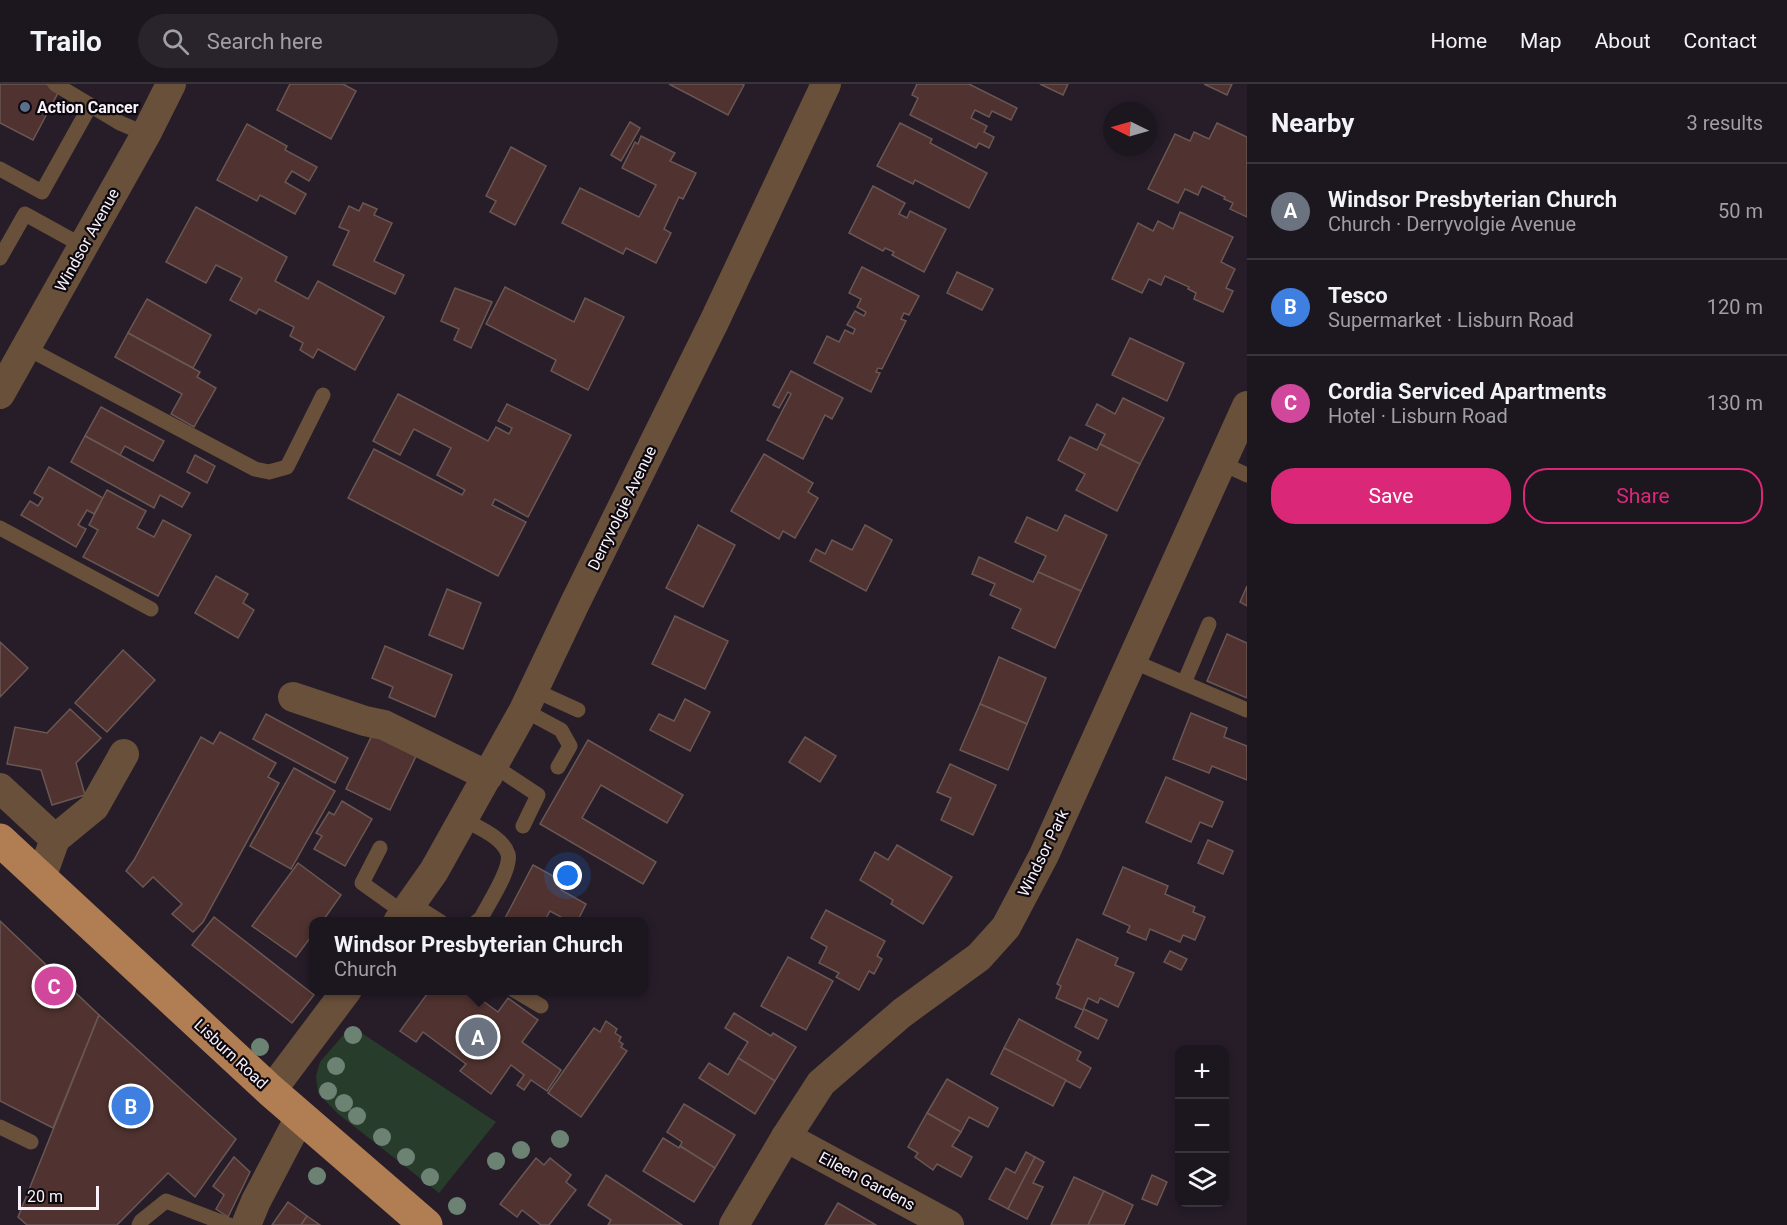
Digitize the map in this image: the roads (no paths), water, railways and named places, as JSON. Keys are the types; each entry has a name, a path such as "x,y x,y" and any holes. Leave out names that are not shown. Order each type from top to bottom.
{"main road":[{"name":"Lisburn Road","path":"0,840 271,1091 426,1225"}],"street":[{"name":"Windsor Avenue","path":"0,394 146,134 171,84"},
{"name":"Derryvolgie Avenue","path":"404,913 434,871 529,700 714,322 826,84"},
{"name":"Windsor Park","path":"734,1225 821,1083 902,1013 979,957 1006,927 1044,855 1130,660 1234,469 1247,406"},
{"path":"293,697 384,725 491,771"},
{"path":"41,878 55,839 94,807 124,754"},
{"path":"0,789 55,839"},
{"path":"271,1091 343,995"},
{"path":"246,1225 300,1117"},
{"name":"Eileen Gardens","path":"786,1137 949,1225"}],"lane":[{"path":"55,84 120,123 146,134"},
{"path":"0,169 42,192 90,106"},
{"path":"0,258 25,214 84,246"},
{"path":"25,347 255,469 269,472 287,467 323,395"},
{"path":"0,528 151,609"},
{"path":"1184,683 1209,624"},
{"path":"1130,660 1247,710"},
{"path":"529,700 578,710"},
{"path":"529,700 561,730 570,746 558,767"},
{"path":"491,771 538,795 523,826"},
{"path":"463,819 487,832 501,844 508,854 507,869 482,917"},
{"path":"380,849 363,884 404,913 422,917"},
{"path":"523,995 541,1005"},
{"path":"0,1127 31,1142"},
{"path":"139,1225 166,1201 229,1225"}],"place":[{"name":"Action Cancer","path":"25,107"},
{"name":"Cordia Serviced Apartments","path":"54,986"},
{"name":"Windsor Presbyterian Church","path":"478,1037"},
{"name":"Tesco","path":"131,1106"}]}
